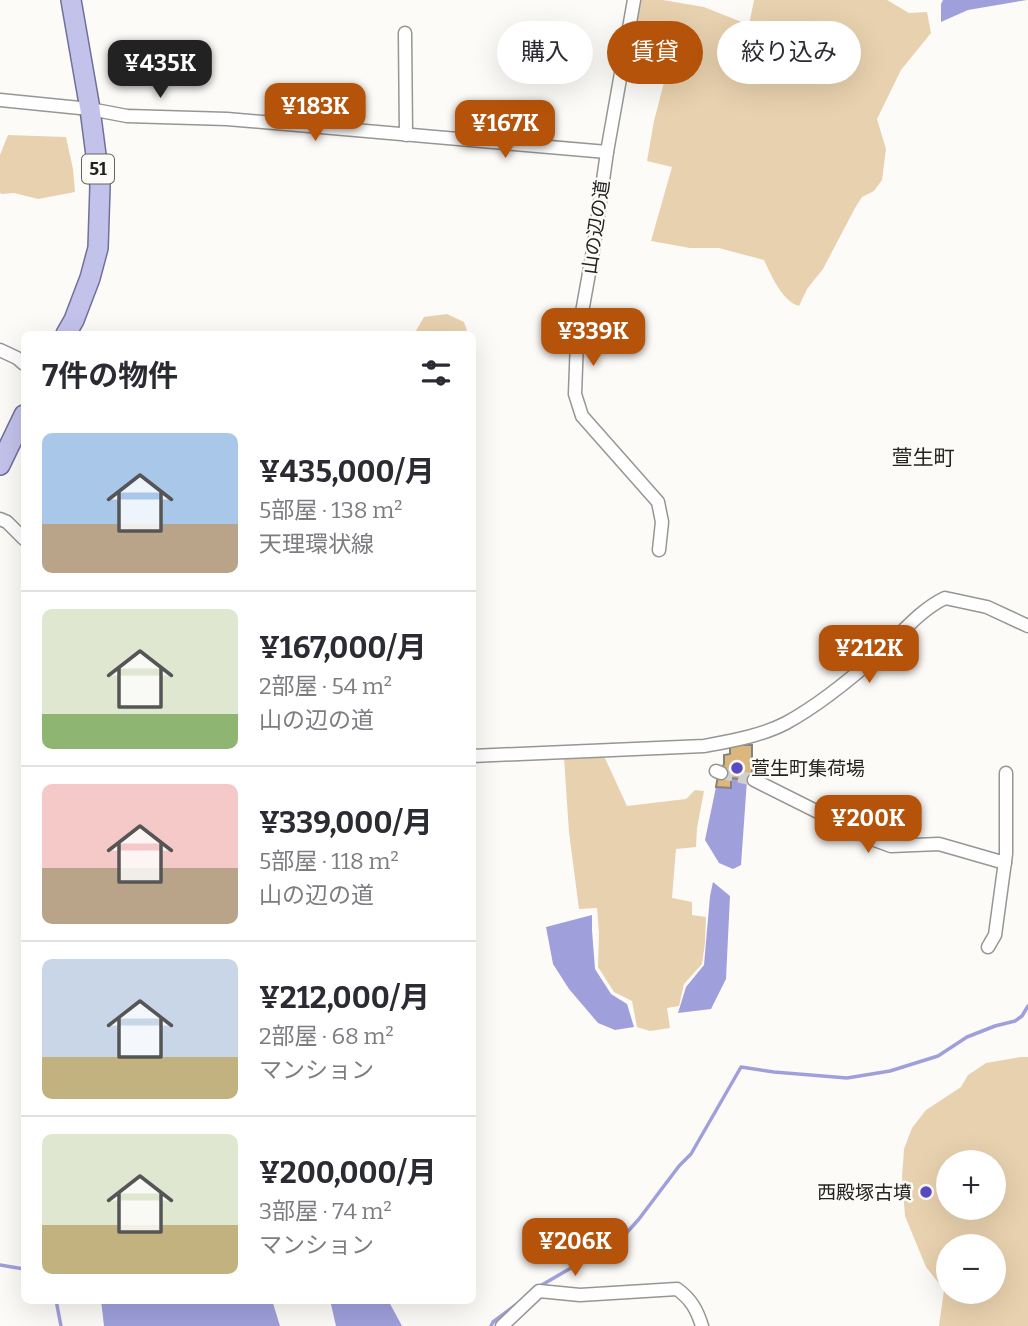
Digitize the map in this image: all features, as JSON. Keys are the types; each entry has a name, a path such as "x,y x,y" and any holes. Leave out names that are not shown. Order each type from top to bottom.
{"main road":[{"name":"51","path":"68,331 74,320 98,248 100,186 71,0"},
{"path":"0,465 21,421"}],"street":[{"name":"山の辺の道","path":"634,0 577,340 575,394 582,416 659,502 662,522 659,550"},
{"path":"405,33 406,135"},
{"path":"0,100 90,109 127,116 227,118 607,152"},
{"path":"0,350 21,361"},
{"path":"0,519 8,522 21,536"},
{"path":"476,756 704,746 762,733 785,724 843,685 925,611 946,598 987,607 1028,626"},
{"path":"988,947 995,935 1006,854 1006,773"},
{"path":"754,780 891,846 939,845 1004,863"},
{"path":"502,1326 538,1291 580,1295 677,1289 692,1303 702,1326"}],"shaded area":[{"path":"641,0 663,0 704,7 739,21 717,21 717,84 861,84 861,21 750,21 754,0 887,0 909,13 927,12 931,33 901,70 877,119 886,149 882,180 874,191 862,197 823,269 807,289 799,306 782,293 764,260 719,248 690,248 651,241 672,167 647,161 654,121 664,84 703,84 703,21 638,21"},
{"path":"8,135 66,137 75,192 38,199 14,193 0,193 0,155"},
{"path":"447,314 464,322 467,331 416,331 424,317"},
{"path":"604,756 627,806 686,799 695,790 704,791 696,847 676,849 672,898 692,902 692,915 706,917 702,964 684,984 679,1006 667,1008 670,1028 650,1031 637,1027 632,1001 614,992 598,967 597,908 579,909 569,832 564,758"},
{"name":"西殿塚古墳","path":"1028,1057 1028,1326 939,1326 942,1304 1006,1304 1006,1234 936,1234 936,1280 926,1267 905,1216 902,1177 904,1149 912,1128 926,1110 961,1087 968,1075 986,1063"}],"water":[{"path":"943,0 1027,0 968,10 941,22"},
{"path":"731,778 747,780 741,865 733,869 719,863 705,840 716,787 731,788"},
{"path":"713,882 730,896 726,979 711,1009 678,1013 686,987 704,965"},
{"path":"592,915 595,969 611,994 627,1004 634,1027 615,1030 598,1023 569,989 553,964 546,927"},
{"path":"101,1304 273,1304 280,1326 104,1326"},
{"path":"331,1304 390,1304 402,1326 336,1326"}],"building":[{"name":"萱生町集荷場","path":"730,745 752,745 752,772 747,780 731,778 731,788 716,787 724,764 724,755 730,754"}],"waterway":[{"path":"540,1286 621,1239 691,1154 741,1067 847,1078 890,1071 938,1056 967,1037 1015,1021 1028,1006"},
{"path":"0,1265 21,1268"},
{"path":"57,1304 61,1326"},
{"path":"491,1326 517,1304"}],"tunnel":[{"path":"721,773 754,780"}],"place":[{"name":"萱生町集荷場","path":"737,768"},
{"name":"西殿塚古墳","path":"926,1192"}],"district":[{"name":"萱生町","path":"923,458"}]}
